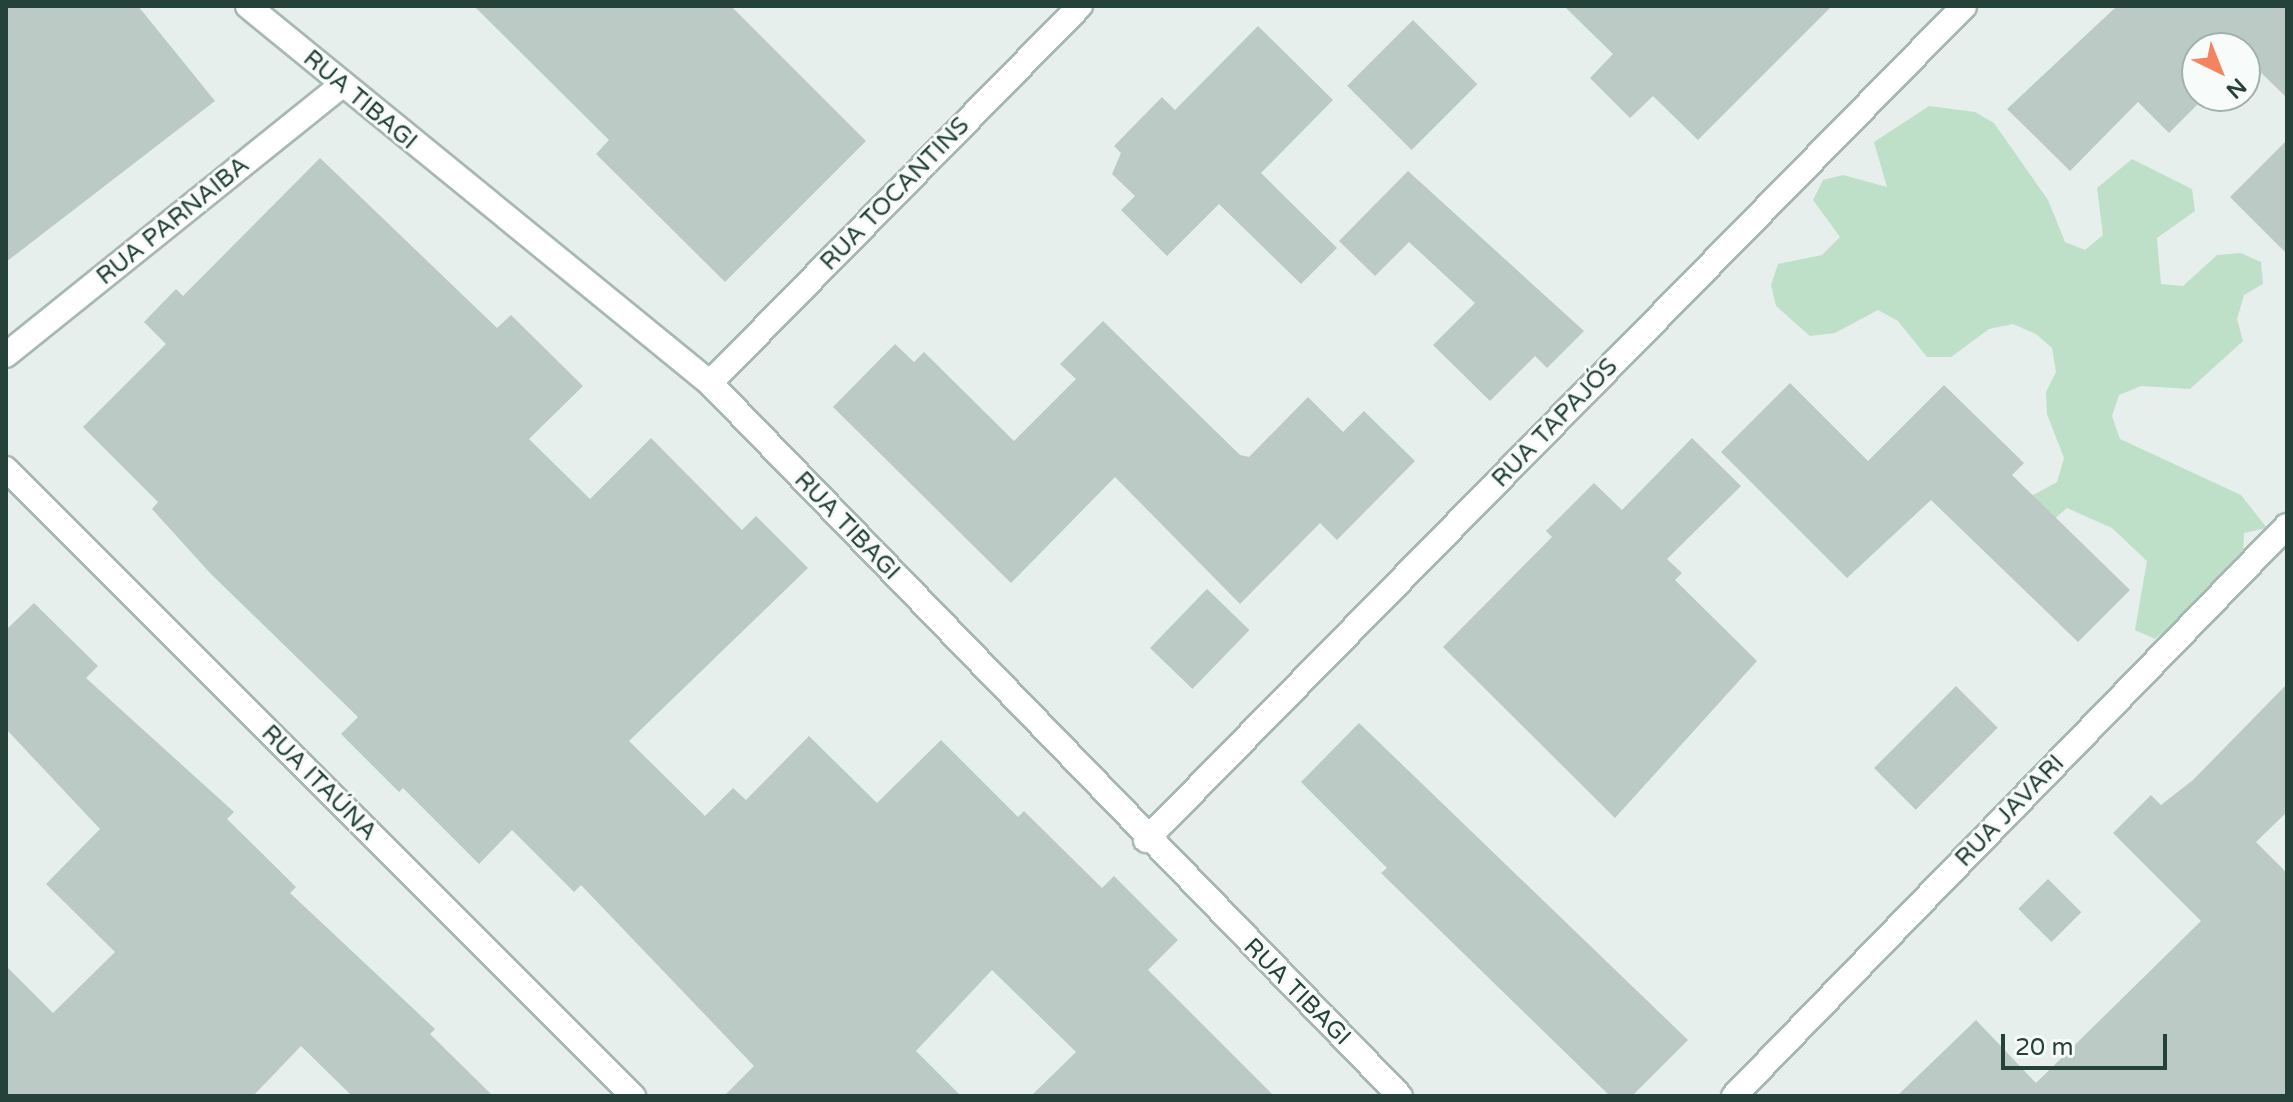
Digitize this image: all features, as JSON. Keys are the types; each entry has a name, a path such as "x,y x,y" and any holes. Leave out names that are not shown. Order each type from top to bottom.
{"street":[{"name":"RUA TIBAGI","path":"248,6 341,86 710,383 1146,840 1400,1096"},
{"name":"RUA TOCANTINS","path":"710,383 1080,6"},
{"name":"RUA TAPAJÓS","path":"1146,840 1964,6"},
{"name":"RUA PARNAIBA","path":"6,355 341,86"},
{"name":"RUA ITAÚNA","path":"6,469 633,1096"},
{"name":"RUA JAVARI","path":"1734,1096 2287,526"}],"green space":[{"path":"1929,106 1975,112 1994,123 2048,200 2065,242 2085,250 2103,235 2097,188 2132,159 2192,189 2195,211 2157,238 2161,284 2183,286 2217,255 2241,253 2261,262 2263,284 2244,295 2237,319 2243,341 2190,389 2141,386 2119,395 2112,416 2120,439 2241,495 2267,528 2244,533 2243,557 2230,580 2155,639 2135,630 2147,561 2112,528 2067,508 2028,542 2019,503 2057,482 2064,458 2047,414 2046,392 2056,372 2052,348 2036,334 2013,324 1989,329 1951,357 1927,357 1898,321 1878,310 1835,333 1810,336 1776,306 1771,285 1778,264 1822,255 1840,237 1813,200 1823,180 1843,175 1887,187 1874,142"}],"building":[{"path":"6,6 138,6 215,101 6,262"},
{"path":"474,6 731,6 866,141 725,282 596,154 609,140"},
{"path":"1564,6 1832,6 1698,140 1653,96 1630,118 1590,78 1613,54"},
{"path":"2117,6 2287,6 2287,98 2261,73 2261,32 2181,32 2181,112 2190,112 2169,133 2138,102 2070,171 2007,109"},
{"path":"1413,20 1477,84 1412,150 1347,86"},
{"path":"1258,26 1333,100 1261,173 1337,248 1301,284 1219,204 1167,256 1121,210 1135,196 1112,174 1121,153 1114,146 1162,97 1175,110"},
{"path":"2287,140 2287,254 2230,197"},
{"path":"320,158 497,328 511,315 583,386 529,439 590,499 651,438 742,530 756,516 808,568 629,741 705,816 733,788 746,800 809,736 877,803 941,740 1018,817 1024,811 1102,888 1114,876 1178,940 1148,970 1274,1096 1031,1096 1076,1052 992,970 916,1051 961,1096 724,1096 754,1066 581,885 574,892 512,830 479,864 403,788 399,792 341,734 358,717 210,573 152,509 158,502 83,427 166,344 144,322 176,289 183,296"},
{"path":"1408,171 1584,331 1547,368 1535,356 1490,401 1433,345 1475,303 1409,242 1375,276 1339,241"},
{"path":"1103,321 1240,455 1249,457 1308,397 1343,432 1364,411 1415,461 1337,540 1320,523 1240,604 1115,477 1011,583 833,407 895,344 914,362 924,352 1014,441 1076,379 1060,364"},
{"path":"1790,383 1868,461 1944,385 2024,463 2012,475 2130,590 2078,642 1931,500 1847,578 1721,452"},
{"path":"1692,438 1741,486 1667,559 1682,573 1675,580 1757,661 1615,818 1443,647 1552,537 1546,531 1594,483 1622,510"},
{"path":"1207,589 1249,630 1192,689 1150,648"},
{"path":"34,603 98,666 86,678 234,812 227,819 296,887 290,893 435,1029 430,1034 493,1096 352,1096 301,1046 253,1096 6,1096 6,966 53,1013 115,952 46,884 100,829 6,729 6,630"},
{"path":"2287,684 2287,812 2256,842 2287,873 2287,1096 1897,1096 1976,1020 2036,1083 2201,921 2113,833 2151,795 2161,805 2193,780"},
{"path":"1956,686 1998,728 1916,810 1874,768"},
{"path":"1359,723 1688,1040 1632,1096 1610,1096 1381,873 1387,868 1301,782"},
{"path":"2048,879 2081,912 2052,942 2018,909"}]}
